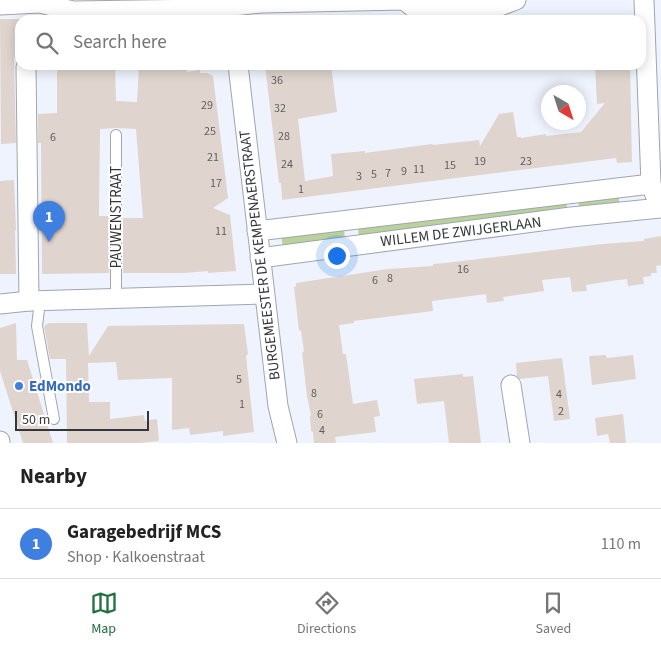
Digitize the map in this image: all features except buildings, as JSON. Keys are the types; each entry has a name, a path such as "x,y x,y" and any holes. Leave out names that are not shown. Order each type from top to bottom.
{"street":[{"path":"0,5 40,4 73,12 206,10 232,14 266,1 404,0 414,8 496,7 516,0"},
{"path":"644,0 645,15"},
{"path":"646,53 651,184 661,208"},
{"path":"26,70 34,301"},
{"name":"BURGEMEESTER DE KEMPENAERSTRAAT","path":"239,70 278,406 287,443"},
{"name":"WILLEM DE ZWIJGERLAAN","path":"257,231 651,184"},
{"name":"WILLEM DE ZWIJGERLAAN","path":"260,258 571,217 661,208"},
{"path":"0,304 34,301 264,294"},
{"path":"512,385 520,443"}],"lane":[{"name":"PAUWENSTRAAT","path":"116,135 116,299"},
{"path":"34,301 54,419"}],"green space":[{"path":"618,194 620,206 580,212 578,200"},
{"path":"566,200 568,214 359,241 358,226"},
{"path":"344,228 345,241 283,248 281,235"}],"place":[{"name":"Garagebedrijf MCS","path":"49,242"},
{"name":"EdMondo","path":"19,386"}]}
